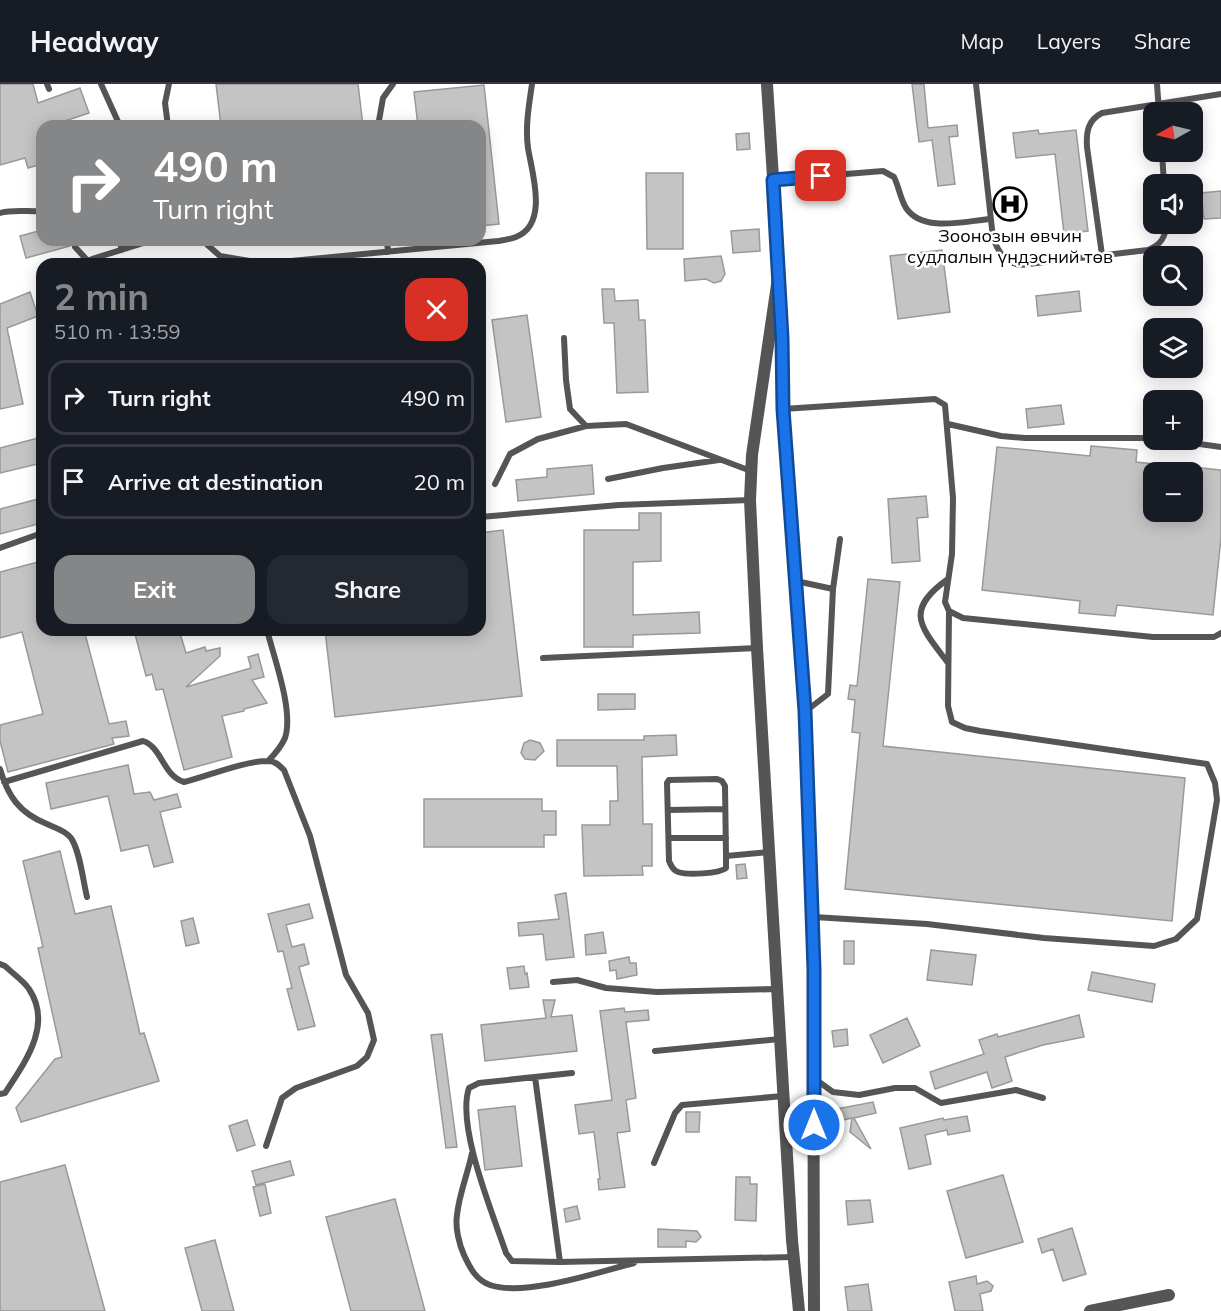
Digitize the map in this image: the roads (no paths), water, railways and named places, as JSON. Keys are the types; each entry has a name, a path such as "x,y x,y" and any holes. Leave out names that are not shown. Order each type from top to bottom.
{"street":[{"path":"767,84 779,271 783,409 805,711 813,916 814,1311"},
{"path":"779,271 752,455 750,500 783,1096 793,1257 799,1311"},
{"path":"1090,1311 1170,1295"}],"lane":[{"path":"101,84 117,120"},
{"path":"167,120 165,103 169,84"},
{"path":"379,120 383,98 393,84"},
{"path":"486,242 518,237 530,225 536,214 535,179 528,147 527,114 532,84"},
{"path":"976,84 993,237 998,249 1006,259 1016,264 1152,249 1159,244 1164,234"},
{"path":"1157,84 1158,102"},
{"path":"1171,102 1221,94"},
{"path":"1102,255 1087,147 1088,127 1102,113 1143,106"},
{"path":"773,180 883,171 894,177 905,206 915,217 942,223 990,219"},
{"path":"0,213 36,212"},
{"path":"121,246 122,250"},
{"path":"100,258 134,246"},
{"path":"209,246 220,256 232,258"},
{"path":"388,246 388,252"},
{"path":"323,258 448,246"},
{"path":"564,338 570,409 586,426"},
{"path":"783,409 935,399 945,405 953,498 952,554 945,602 949,611 948,706 952,722 965,728 1207,764 1215,783 1217,800 1197,919 1176,939 1154,946 1044,938 927,924 813,916"},
{"path":"495,484 510,454 537,440 586,426 626,424 752,471"},
{"path":"948,424 1001,436 1025,438 1143,438"},
{"path":"1203,444 1221,447"},
{"path":"608,479 719,460"},
{"path":"486,516 619,505 750,500"},
{"path":"0,548 36,535"},
{"path":"805,711 828,694 833,590 840,539"},
{"path":"948,579 932,591 922,606 920,616 924,630 948,664"},
{"path":"796,581 833,590"},
{"path":"949,611 963,618 1153,637 1214,637 1221,633"},
{"path":"268,636 283,694 287,721 285,736 268,761"},
{"path":"543,658 757,648"},
{"path":"4,782 143,741 152,747 171,774 177,780 184,782 268,761 284,770 310,836 346,975 368,1012 374,1040 367,1057 357,1066 296,1088 282,1098 266,1146"},
{"path":"0,769 10,796 23,810 42,823 70,835 75,844 87,897"},
{"path":"672,779 722,781 725,786 725,809 726,868 717,873 678,872 672,868 669,861 667,783 672,779"},
{"path":"668,810 725,809"},
{"path":"669,838 726,838"},
{"path":"726,856 769,852"},
{"path":"0,964 29,989 40,1018 33,1046 5,1093 0,1094"},
{"path":"553,982 577,980 606,988 657,992 777,989"},
{"path":"655,1051 780,1039"},
{"path":"572,1072 479,1083 469,1088 465,1099 472,1151 506,1253 512,1261 793,1257"},
{"path":"535,1077 560,1262"},
{"path":"814,1079 833,1092 859,1095 895,1088 915,1088 941,1103 1016,1090 1042,1098"},
{"path":"654,1163 675,1113 682,1106 783,1096"},
{"path":"472,1151 456,1216 462,1251 471,1270 478,1278 490,1285 524,1287 572,1280 643,1260"}],"place":[{"name":"Зоонозын өвчин судлалын үндэсний төв","path":"1010,204"}]}
